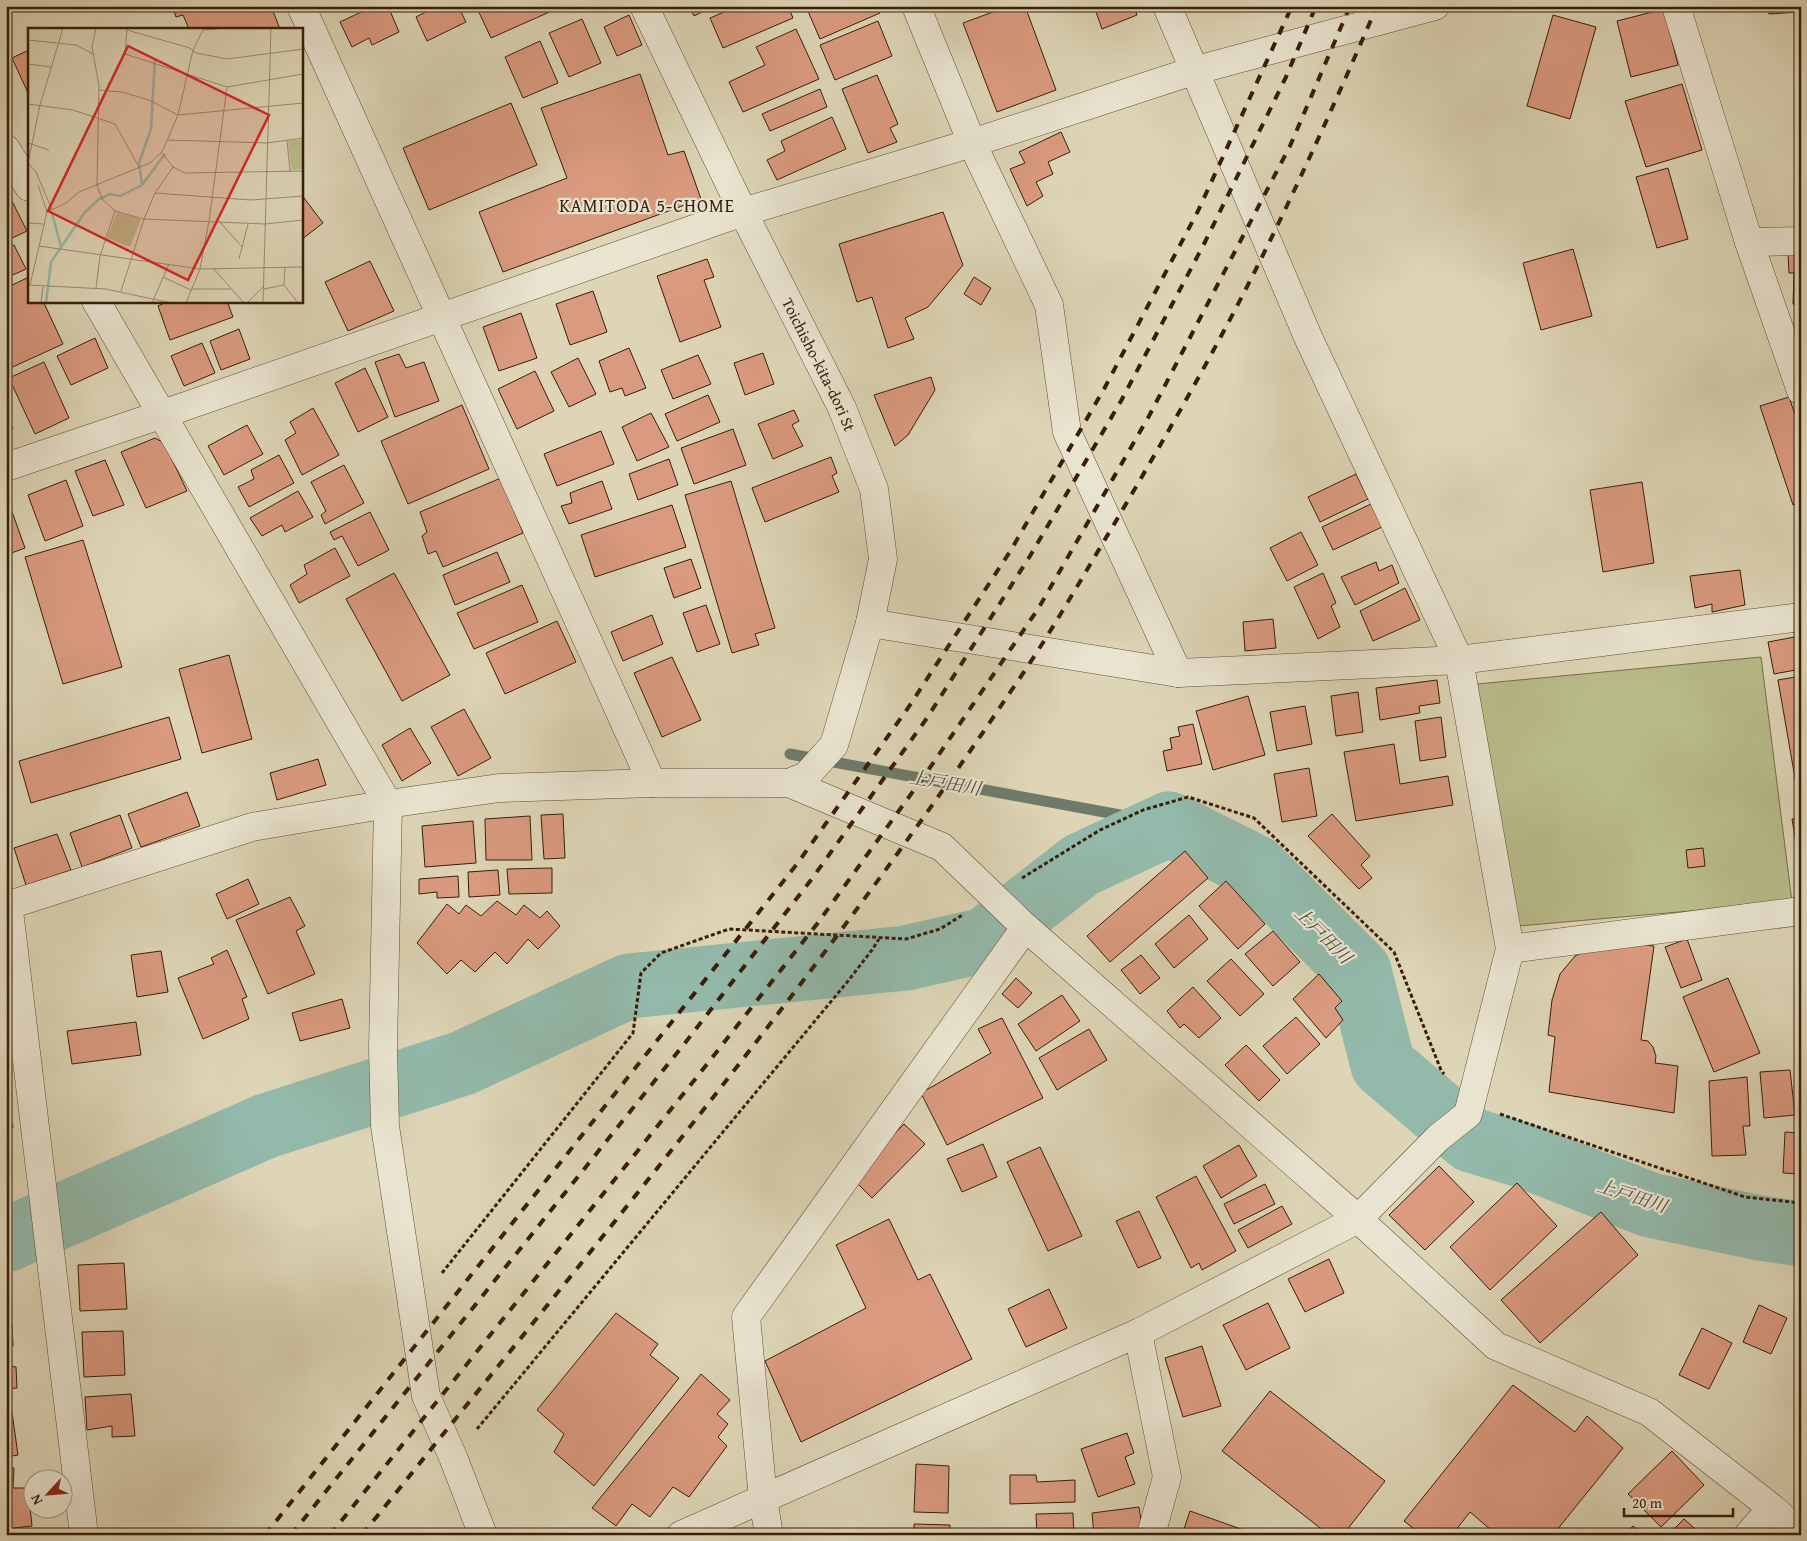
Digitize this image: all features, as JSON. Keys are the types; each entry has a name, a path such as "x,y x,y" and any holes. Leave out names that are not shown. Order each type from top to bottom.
{"street":[{"path":"301,6 652,783"},
{"name":"Toichisho-kita-dori St","path":"644,6 743,212 842,408 874,489 883,559 870,623 834,745 797,779"},
{"path":"916,6 972,143 1049,305 1067,432 1178,673"},
{"path":"681,1535 1138,1333 1358,1219 1438,1138 1468,1114 1510,949 1459,660 1308,337 1193,71 1167,6"},
{"path":"6,467 743,212 972,143 1193,71 1434,6"},
{"path":"1676,6 1750,242 1801,391"},
{"path":"6,149 28,185"},
{"path":"1750,242 1801,241"},
{"path":"97,302 388,804 382,1049 385,1126 426,1396 453,1457 483,1535"},
{"path":"870,623 1178,673 1459,660 1801,617"},
{"path":"84,1535 10,919 6,907 252,827 388,804 499,788 797,779 942,847 1024,926 1358,1219 1496,1346 1649,1412 1772,1508 1801,1534"},
{"path":"1510,949 1801,911"},
{"path":"769,1535 763,1499 746,1317 1024,926"},
{"path":"1138,1333 1167,1477 1151,1535"},
{"path":"1748,1535 1772,1508"}],"path":[{"path":"413,1309 633,1033 641,973 661,953 730,928 879,939 906,939 940,929 1100,830 1143,810"},
{"path":"453,1457 848,981 879,939"}],"green space":[{"path":"1761,657 1792,902 1519,926 1477,684"}],"building":[{"path":"172,6 271,6 280,28 189,28 183,15 176,17"},
{"path":"374,6 388,6 399,32 372,45 369,38 352,47 340,22"},
{"path":"437,6 458,6 466,22 427,41 416,17"},
{"path":"476,6 563,6 491,38"},
{"path":"689,6 714,6 694,16"},
{"path":"738,6 788,6 793,18 723,48 710,18"},
{"path":"813,6 877,6 880,13 820,39 807,9"},
{"path":"1009,6 1025,6 1056,90 997,112 963,23"},
{"path":"1094,6 1134,6 1137,15 1102,29"},
{"path":"1768,6 1801,6 1801,12 1769,14"},
{"path":"1664,9 1678,65 1631,77 1617,21"},
{"path":"629,15 642,45 617,56 604,27"},
{"path":"1553,15 1596,27 1570,119 1527,106"},
{"path":"582,19 601,63 569,77 549,33"},
{"path":"878,21 892,56 835,80 820,45"},
{"path":"796,29 819,79 743,112 729,82 765,65 756,47"},
{"path":"540,41 558,83 523,98 505,57"},
{"path":"28,50 28,93 12,58"},
{"path":"640,74 668,155 684,151 701,199 503,272 479,212 567,178 541,108"},
{"path":"877,75 898,124 890,128 897,142 868,153 842,89"},
{"path":"1682,84 1702,150 1646,167 1625,101"},
{"path":"820,89 827,107 770,131 762,114"},
{"path":"511,103 537,165 429,210 403,148"},
{"path":"832,117 846,149 777,180 767,160 785,151 781,141"},
{"path":"1061,132 1070,152 1048,162 1053,174 1036,182 1043,196 1027,206 1010,169 1025,163 1019,152"},
{"path":"1668,168 1688,239 1657,248 1636,177"},
{"path":"302,195 323,223 302,239"},
{"path":"12,201 27,231 6,241 6,204"},
{"path":"943,212 963,265 928,307 905,318 914,339 888,348 872,297 857,302 839,244"},
{"path":"14,245 26,269 6,278 6,249"},
{"path":"1573,249 1592,316 1541,330 1523,263"},
{"path":"1788,253 1801,253 1801,304 1793,304 1794,273 1789,273"},
{"path":"707,259 714,277 704,280 721,327 680,342 657,276"},
{"path":"370,261 394,311 348,331 325,282"},
{"path":"28,277 28,302 43,302 63,344 6,370 6,288"},
{"path":"974,277 991,288 981,305 964,294"},
{"path":"593,291 607,332 570,345 556,304"},
{"path":"167,302 227,302 233,317 170,340 158,306"},
{"path":"521,313 537,358 499,371 483,327"},
{"path":"239,329 250,359 221,370 210,341"},
{"path":"95,338 108,368 71,385 57,356"},
{"path":"202,343 215,373 184,386 171,356"},
{"path":"629,348 646,388 625,396 622,388 610,392 599,361"},
{"path":"763,353 774,384 745,395 734,363"},
{"path":"399,354 406,368 424,362 439,401 395,417 375,362"},
{"path":"698,355 711,384 673,399 661,370"},
{"path":"578,358 596,394 569,407 551,372"},
{"path":"44,362 69,418 35,434 9,378"},
{"path":"365,368 388,417 358,432 335,383"},
{"path":"535,371 554,411 517,429 498,389"},
{"path":"931,377 935,390 908,435 895,446 874,395"},
{"path":"708,395 720,422 677,441 665,414"},
{"path":"1789,397 1801,432 1801,503 1793,505 1760,406"},
{"path":"462,405 489,469 408,504 381,441"},
{"path":"313,408 339,455 302,475 285,440 296,433 290,422"},
{"path":"794,410 799,421 792,425 803,446 773,459 758,424"},
{"path":"651,413 669,447 637,461 622,427"},
{"path":"6,414 13,429 6,432"},
{"path":"247,425 263,454 224,475 208,446"},
{"path":"733,429 746,465 694,484 681,448"},
{"path":"601,431 614,464 557,486 544,454"},
{"path":"155,438 164,443 187,491 146,508 121,452"},
{"path":"279,455 294,483 249,507 238,487 254,479 251,470"},
{"path":"831,457 837,473 832,476 839,492 765,522 752,488"},
{"path":"669,459 678,485 638,500 629,474"},
{"path":"105,460 124,505 93,516 75,471"},
{"path":"344,465 364,503 325,524 321,515 326,511 311,482"},
{"path":"1356,474 1368,499 1320,522 1308,497"},
{"path":"501,478 523,533 443,567 436,551 428,554 422,536 427,532 420,512"},
{"path":"66,480 83,526 45,541 28,495"},
{"path":"602,481 612,509 569,524 561,506 572,503 570,493"},
{"path":"731,481 775,628 755,634 759,645 732,653 685,495"},
{"path":"1642,482 1654,563 1603,572 1590,490"},
{"path":"298,491 313,517 285,532 282,525 262,536 250,518"},
{"path":"6,495 25,548 6,555"},
{"path":"1371,504 1382,527 1333,550 1322,527"},
{"path":"672,505 686,547 595,577 581,535"},
{"path":"370,512 389,550 358,566 342,536 334,540 330,532"},
{"path":"1301,532 1318,565 1287,581 1270,548"},
{"path":"83,540 122,667 63,684 25,557"},
{"path":"335,548 350,576 299,603 290,585 307,574 304,565"},
{"path":"497,552 510,582 455,605 443,575"},
{"path":"691,559 701,588 674,598 664,568"},
{"path":"1376,562 1379,571 1392,565 1399,583 1355,605 1341,577"},
{"path":"1740,570 1745,605 1712,612 1712,604 1695,608 1690,576"},
{"path":"394,573 450,675 402,701 346,599"},
{"path":"1323,573 1336,603 1331,606 1340,627 1318,639 1294,587"},
{"path":"522,585 538,622 474,649 457,613"},
{"path":"1405,588 1420,620 1373,641 1360,611"},
{"path":"706,605 720,644 697,652 683,613"},
{"path":"652,615 663,644 623,661 611,632"},
{"path":"1273,619 1276,648 1245,651 1243,622"},
{"path":"557,621 576,662 505,694 486,653"},
{"path":"1800,636 1801,669 1774,674 1768,642"},
{"path":"229,655 252,739 202,753 179,669"},
{"path":"672,657 701,720 662,737 634,673"},
{"path":"1801,676 1801,784 1796,784 1778,680"},
{"path":"1437,680 1440,703 1419,706 1420,713 1380,720 1376,688"},
{"path":"1358,692 1363,732 1336,736 1331,696"},
{"path":"1248,696 1265,755 1213,770 1196,711"},
{"path":"1305,706 1312,744 1277,751 1270,712"},
{"path":"464,709 491,758 458,776 431,727"},
{"path":"169,717 181,759 31,803 19,761"},
{"path":"1441,717 1446,757 1420,761 1415,721"},
{"path":"1193,724 1202,764 1167,771 1163,751 1172,749 1170,738 1180,736 1178,727"},
{"path":"410,728 431,763 402,781 382,745"},
{"path":"1394,744 1400,784 1448,776 1453,805 1356,821 1344,752"},
{"path":"318,759 326,785 277,800 270,773"},
{"path":"1309,768 1317,816 1282,822 1274,774"},
{"path":"187,792 200,826 141,847 128,814"},
{"path":"563,814 565,858 544,859 541,815"},
{"path":"1332,814 1370,856 1361,865 1372,878 1359,889 1308,836"},
{"path":"120,815 132,848 82,867 70,833"},
{"path":"530,816 532,860 486,860 485,819"},
{"path":"1801,818 1801,873 1792,819"},
{"path":"473,821 476,863 425,867 422,826"},
{"path":"57,834 71,870 26,885 14,848"},
{"path":"1703,848 1705,866 1688,868 1686,850"},
{"path":"1185,851 1208,878 1110,962 1087,936"},
{"path":"552,868 552,893 509,894 507,869"},
{"path":"498,870 500,895 469,897 468,872"},
{"path":"458,876 459,897 437,898 437,892 419,894 419,879"},
{"path":"248,879 259,904 227,919 216,894"},
{"path":"1226,881 1265,924 1238,949 1199,906"},
{"path":"290,897 305,926 296,931 315,974 268,994 236,920"},
{"path":"497,901 516,915 524,905 540,918 547,911 560,926 538,949 528,939 507,964 495,952 475,972 461,960 447,974 417,943 447,904 459,914 466,905 481,916"},
{"path":"1189,915 1208,939 1174,968 1155,944"},
{"path":"1273,931 1300,962 1273,986 1245,954"},
{"path":"1687,939 1702,980 1681,988 1665,947"},
{"path":"1625,943 1654,946 1641,1040 1648,1041 1653,1047 1656,1056 1655,1063 1678,1066 1674,1113 1549,1092 1555,1037 1548,1035 1552,1000 1560,974 1575,956 1598,945"},
{"path":"227,950 247,997 242,999 249,1019 203,1039 178,978 214,964 211,958"},
{"path":"161,951 168,992 137,997 131,955"},
{"path":"1141,955 1160,978 1140,994 1121,970"},
{"path":"1231,959 1264,994 1240,1016 1207,981"},
{"path":"1319,974 1342,1001 1335,1008 1343,1020 1326,1038 1293,999"},
{"path":"1016,978 1032,993 1018,1008 1002,994"},
{"path":"1728,978 1760,1053 1714,1072 1683,997"},
{"path":"1193,987 1221,1018 1199,1038 1184,1024 1180,1028 1167,1011"},
{"path":"1062,995 1080,1021 1036,1051 1018,1024"},
{"path":"342,999 350,1028 300,1041 292,1013"},
{"path":"1296,1017 1320,1044 1287,1074 1263,1046"},
{"path":"1002,1018 1043,1098 947,1145 921,1093 991,1053 978,1029"},
{"path":"136,1022 141,1055 72,1064 67,1031"},
{"path":"1089,1029 1107,1060 1057,1090 1039,1058"},
{"path":"1246,1045 1280,1080 1259,1101 1225,1065"},
{"path":"1790,1070 1795,1115 1764,1118 1760,1072"},
{"path":"1747,1077 1750,1126 1743,1126 1746,1155 1712,1156 1709,1081"},
{"path":"6,1093 8,1093 13,1128 6,1129"},
{"path":"904,1124 925,1144 872,1198 852,1178"},
{"path":"1785,1132 1801,1133 1801,1174 1783,1173"},
{"path":"983,1144 997,1177 962,1192 947,1159"},
{"path":"1239,1145 1257,1176 1221,1198 1203,1166"},
{"path":"1040,1147 1082,1236 1048,1251 1007,1162"},
{"path":"1439,1166 1474,1202 1425,1250 1389,1215"},
{"path":"1196,1176 1236,1251 1202,1270 1199,1263 1191,1268 1156,1197"},
{"path":"1517,1183 1557,1226 1490,1290 1450,1247"},
{"path":"1265,1184 1275,1204 1234,1224 1224,1204"},
{"path":"1282,1206 1292,1224 1248,1248 1238,1230"},
{"path":"1139,1211 1161,1258 1138,1268 1116,1221"},
{"path":"1601,1212 1638,1255 1540,1343 1501,1300"},
{"path":"889,1219 918,1280 930,1274 972,1359 801,1442 765,1361 866,1308 836,1245"},
{"path":"1329,1259 1344,1293 1305,1312 1288,1279"},
{"path":"124,1263 127,1309 80,1311 78,1265"},
{"path":"1049,1289 1067,1328 1026,1347 1008,1309"},
{"path":"1268,1303 1290,1348 1246,1370 1223,1325"},
{"path":"1759,1305 1787,1318 1771,1354 1743,1342"},
{"path":"616,1313 658,1344 650,1355 679,1378 594,1486 554,1452 564,1434 537,1410"},
{"path":"6,1323 12,1323 13,1346 7,1346 9,1366 16,1367 17,1388 6,1389"},
{"path":"1702,1328 1732,1343 1709,1389 1679,1375"},
{"path":"123,1331 125,1375 84,1377 82,1332"},
{"path":"1202,1346 1221,1406 1183,1417 1165,1358"},
{"path":"701,1374 730,1400 717,1414 728,1424 718,1437 727,1446 689,1497 673,1487 650,1517 632,1504 616,1526 592,1508"},
{"path":"1513,1385 1575,1432 1587,1416 1623,1448 1553,1535 1497,1535 1470,1512 1452,1535 1422,1535 1404,1521"},
{"path":"1270,1391 1385,1481 1343,1535 1329,1535 1222,1451"},
{"path":"131,1394 135,1436 112,1437 112,1426 87,1430 85,1397"},
{"path":"6,1398 10,1398 18,1455 6,1457"},
{"path":"1127,1433 1134,1453 1125,1457 1135,1484 1098,1497 1081,1449"},
{"path":"1672,1451 1704,1485 1661,1527 1628,1494"},
{"path":"916,1464 949,1466 948,1513 914,1512"},
{"path":"14,1468 13,1488 22,1488 22,1518 31,1518 32,1526 6,1529 6,1469"},
{"path":"1010,1475 1036,1475 1037,1482 1075,1480 1075,1502 1010,1504"},
{"path":"1139,1507 1143,1535 1094,1535 1092,1513"},
{"path":"1190,1511 1255,1534 1255,1535 1182,1535"},
{"path":"1073,1513 1074,1535 1037,1535 1036,1514"},
{"path":"1684,1519 1702,1535 1668,1535"},
{"path":"914,1524 950,1525 950,1535 914,1535"},
{"path":"1633,1526 1644,1535 1625,1535"},
{"path":"983,1532 1014,1532 1014,1535 983,1535"}],"waterway":[{"name":"上戸田川","path":"790,754 1169,824"},
{"path":"6,1240 266,1126 463,1063 629,986 906,958 985,940 1081,865 1169,824 1255,867 1359,971 1383,1065 1471,1140 1525,1156 1650,1205 1760,1228 1801,1234"}],"railway":[{"path":"265,1535 797,864 908,708 1011,550 1104,389 1198,211 1292,6"},
{"path":"291,1535 685,1043 811,880 927,718 1030,556 1121,401 1204,244 1286,77 1316,6"},
{"path":"330,1535 817,924 927,772 1038,609 1149,416 1290,146 1350,6"},
{"path":"362,1535 613,1224 777,1015 935,801 1025,671 1132,494 1223,333 1289,202 1377,6"}],"district":[{"name":"KAMITODA 5-CHOME","path":"647,206"}]}
